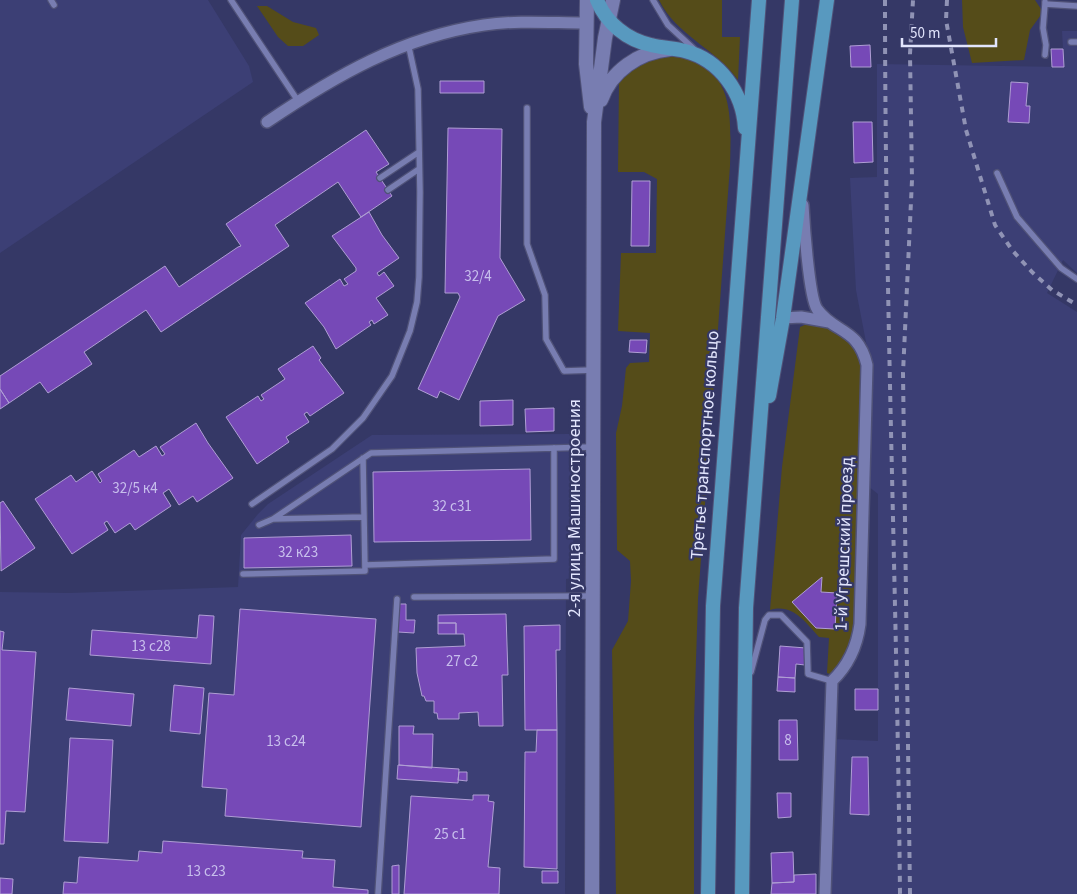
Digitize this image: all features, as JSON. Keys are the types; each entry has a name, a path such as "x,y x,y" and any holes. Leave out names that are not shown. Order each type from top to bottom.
{"main road":[{"name":"2-я улица Машиностроения","path":"587,0 586,64 594,122"},
{"path":"597,0 608,20 628,36 641,42 698,55 708,60 725,76 739,98 744,121 746,166"},
{"name":"2-я улица Машиностроения","path":"592,894 594,122 608,20 613,0"},
{"name":"Третье транспортное кольцо","path":"708,894 712,606 758,0"},
{"path":"742,894 746,608 792,0"},
{"path":"756,466 783,318 827,0"},
{"path":"594,122 603,94 621,69 652,52 675,49"}],"street":[{"path":"267,122 347,71 408,43 484,25 522,22 586,24"},
{"name":"1-й Угрешский проезд","path":"802,186 805,237 815,306 831,322 860,344 867,365 860,624 854,651 840,673 832,680"},
{"name":"1-й Угрешский проезд","path":"783,318 831,322"},
{"path":"825,894 832,680"}],"lane":[{"path":"51,0 54,5 56,0"},
{"path":"231,0 298,101"},
{"path":"653,0 668,24 708,60"},
{"path":"1045,55 1046,45 1043,28 1045,2 1077,6"},
{"path":"252,504 332,449 350,432 366,414 392,376 410,331 417,302 420,169 418,89 408,43"},
{"path":"527,108 527,244 545,295 546,339 564,371 593,370"},
{"path":"380,178 419,152"},
{"path":"388,190 420,169"},
{"path":"997,173 1017,217 1061,268 1077,279"},
{"path":"259,525 273,519 371,453 593,447"},
{"path":"365,565 554,559 554,448"},
{"path":"243,574 365,571 363,458"},
{"path":"273,519 364,517"},
{"path":"414,597 592,596"},
{"path":"378,894 397,599"},
{"path":"744,701 762,628 770,615 781,615 787,619 807,642 808,674 832,680"}],"shaded area":[{"path":"0,0 208,0 249,66 253,82 0,253"},
{"path":"659,0 722,0 722,37 740,37 738,80 719,59 675,23"},
{"path":"962,0 1035,0 1043,12 1030,30 1024,60 972,63 963,27"},
{"path":"257,6 267,6 293,22 316,28 319,35 303,46 288,46 278,37"},
{"path":"1062,31 1077,31 1077,273 1063,260 1047,293 1077,312 1077,894 829,894 832,739 878,741 878,494 868,486 870,363 856,290 850,178 877,177 877,64 1064,67"},
{"path":"674,55 694,61 709,70 719,82 726,96 730,129 730,166 698,599 694,721 694,894 616,894 612,650 628,621 631,581 630,561 617,550 616,433 622,406 626,368 630,363 649,362 650,333 618,331 621,253 656,253 657,179 644,172 618,172 619,81 630,70 643,62"},
{"path":"807,324 829,326 857,348 862,366 856,625 850,651 833,675 827,673 829,638 819,637 798,615 792,612 785,609 770,610 782,467 800,327"},
{"path":"574,434 573,578 566,579 565,894 0,894 0,592 70,593 238,587 241,535 258,514 268,504 372,435"}],"building":[{"path":"870,45 871,67 851,67 850,46"},
{"path":"1051,49 1063,49 1064,67 1052,67"},
{"path":"440,81 484,81 484,93 440,93"},
{"path":"1011,82 1028,83 1026,106 1030,106 1029,123 1008,122"},
{"path":"853,122 872,122 873,162 854,163"},
{"path":"448,128 502,129 500,258 525,300 498,316 459,400 440,391 437,398 418,389 460,297 458,293 445,293"},
{"path":"366,130 389,164 376,172 392,196 361,217 338,182 275,225 289,246 161,332 146,310 84,352 92,364 48,393 40,382 9,403 0,389 0,376 165,266 179,287 241,246 226,224"},
{"path":"632,181 650,181 649,246 631,246"},
{"path":"369,212 382,235 399,258 377,273 379,276 384,272 394,286 376,298 388,315 374,324 372,320 369,322 371,325 336,349 324,327 305,303 340,279 344,286 348,284 344,279 356,271 356,268 332,236"},
{"path":"630,340 647,340 646,353 629,352"},
{"path":"313,346 321,358 319,360 344,393 310,416 307,412 304,414 309,422 286,437 289,442 257,464 226,417 258,396 261,401 264,399 261,395 285,379 278,369"},
{"path":"0,389 9,403 0,409"},
{"path":"513,400 513,425 480,426 480,401"},
{"path":"554,408 554,431 526,432 525,409"},
{"path":"196,423 233,478 197,502 193,496 179,505 169,489 163,493 171,506 135,530 130,523 115,533 107,521 104,523 108,530 72,554 35,499 71,475 76,482 92,471 100,483 102,481 98,474 134,450 139,457 156,446 162,456 165,454 160,447"},
{"path":"530,469 531,540 374,542 373,472"},
{"path":"3,501 35,548 1,571 0,503"},
{"path":"351,535 352,566 244,568 244,538"},
{"path":"822,577 821,592 837,593 835,629 816,628 792,602"},
{"path":"398,604 406,604 406,620 415,620 414,633 398,632"},
{"path":"240,609 376,619 361,827 225,816 227,789 202,787 209,693 234,695"},
{"path":"506,614 508,675 502,675 503,726 479,726 478,712 459,713 459,719 438,719 437,713 434,713 434,701 426,701 424,696 422,696 417,673 416,648 465,646 464,634 456,634 456,623 438,623 438,615"},
{"path":"199,615 214,616 211,664 90,655 92,630 197,638"},
{"path":"438,623 456,623 456,634 438,634"},
{"path":"560,625 560,650 556,650 557,730 525,730 524,626"},
{"path":"0,631 4,632 2,650 36,652 25,812 6,811 4,844 0,844"},
{"path":"780,646 806,648 805,665 796,664 795,678 778,677"},
{"path":"778,677 795,678 795,692 777,691"},
{"path":"174,685 204,688 200,734 170,731"},
{"path":"69,688 134,694 131,726 66,720"},
{"path":"855,689 878,689 878,710 855,710"},
{"path":"779,720 797,720 798,760 779,760"},
{"path":"399,726 414,726 413,734 433,734 432,768 399,765"},
{"path":"537,730 557,730 557,869 524,867 525,752 536,752"},
{"path":"70,738 113,740 108,843 64,841"},
{"path":"852,757 868,757 869,815 850,814"},
{"path":"398,765 459,769 458,783 397,779"},
{"path":"459,772 467,772 467,781 458,780"},
{"path":"777,793 791,793 791,817 778,818"},
{"path":"473,795 489,795 488,801 494,802 488,867 500,868 499,894 404,894 411,796 473,800"},
{"path":"163,841 303,851 302,858 335,860 333,887 368,890 368,894 63,894 64,882 77,883 79,857 138,861 139,851 162,853"},
{"path":"793,852 794,882 772,883 771,853"},
{"path":"399,865 399,894 392,894 392,866"},
{"path":"542,871 558,871 558,883 542,883"},
{"path":"816,874 816,894 771,894 772,883 794,882 794,875"},
{"path":"0,878 13,879 12,894 0,894"}],"railway":[{"path":"885,0 887,224 900,894"},
{"path":"910,894 903,373 912,180 910,54 913,0"},
{"path":"947,0 946,20 966,130 995,225 1012,250 1032,272 1052,290 1077,305"}]}
